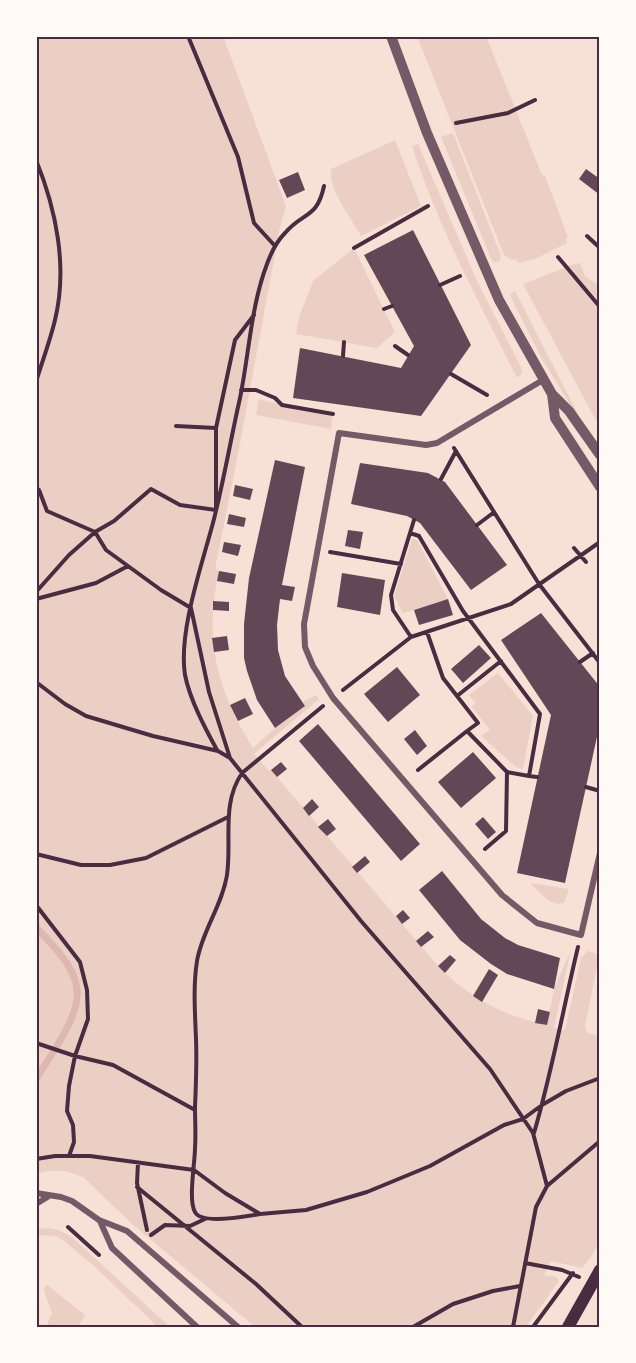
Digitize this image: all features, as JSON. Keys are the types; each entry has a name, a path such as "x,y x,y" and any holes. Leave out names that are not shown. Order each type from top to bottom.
{"main road":[{"path":"568,1327 600,1270"}],"street":[{"path":"391,36 427,134 491,285 543,380 552,394 569,411 600,455"},
{"path":"543,380 447,437 426,445 339,433 304,624 305,647 313,666 333,698 502,895 537,923 581,935 600,853"},
{"path":"552,394 555,418 600,487"},
{"path":"36,1193 72,1201 99,1220 127,1231 238,1327"},
{"path":"36,1204 49,1196"},
{"path":"99,1220 112,1248 197,1327"}],"path":[{"path":"188,36 238,157 254,223 275,246"},
{"path":"456,123 508,113 535,100"},
{"path":"36,160 52,208 59,248 60,283 56,319 36,382"},
{"path":"218,751 200,718 185,675 185,638 216,510 260,289 275,246 285,233 317,208 324,186"},
{"path":"354,248 428,206"},
{"path":"587,236 600,248"},
{"path":"558,258 600,307"},
{"path":"440,285 460,276"},
{"path":"384,309 392,306"},
{"path":"216,510 216,428 235,340 255,314"},
{"path":"344,342 344,356"},
{"path":"395,346 408,355"},
{"path":"451,374 487,395"},
{"path":"241,390 256,390 275,398 282,405 333,414"},
{"path":"176,426 216,428"},
{"path":"447,437 539,584 600,663"},
{"path":"441,480 456,451"},
{"path":"36,489 39,490 47,511 95,532 106,550 161,590 191,608 209,692 230,758 367,928 490,1069 533,1133 547,1186"},
{"path":"36,592 69,555 151,489 180,505 216,510"},
{"path":"477,525 493,513"},
{"path":"411,637 393,610 391,596 414,519"},
{"path":"410,533 419,536 468,618 540,714 529,776"},
{"path":"350,685 411,637 511,604 600,542"},
{"path":"574,548 586,562"},
{"path":"317,550 401,564"},
{"path":"36,599 96,583 128,566"},
{"path":"418,770 478,723 443,678 427,632"},
{"path":"580,662 593,653"},
{"path":"457,696 502,661"},
{"path":"36,682 64,704 86,716 153,736 218,751 230,758"},
{"path":"325,704 242,773 234,785 228,817 230,840 223,893 202,941 195,979 192,1200 194,1212 206,1219 240,1218 306,1210 367,1192 430,1166 504,1125 523,1119 566,1091 600,1078"},
{"path":"467,731 507,772 537,777"},
{"path":"485,849 506,831 507,772"},
{"path":"586,787 600,791"},
{"path":"36,854 81,865 110,866 146,858 228,817"},
{"path":"36,905 80,962 87,990 88,1019 75,1056 67,1111 73,1125 74,1142 69,1156"},
{"path":"533,1133 542,1105 581,935"},
{"path":"36,1043 113,1065 195,1110"},
{"path":"513,1327 536,1207 547,1186 600,1141"},
{"path":"36,1159 90,1156 194,1170 225,1193 260,1214"},
{"path":"138,1163 137,1187 147,1226"},
{"path":"137,1187 256,1284 302,1327"},
{"path":"147,1238 165,1225 190,1226 206,1219"},
{"path":"525,1263 573,1273 586,1280"},
{"path":"533,1327 573,1273"},
{"path":"413,1327 453,1304 521,1286"}],"shaded area":[{"path":"36,36 223,36 286,206 280,227 215,569 219,571 215,596 213,642 222,684 240,726 253,748 305,706 303,702 316,695 319,699 254,754 269,771 271,770 438,966 462,987 488,1004 516,1016 547,1025 554,989 571,950 554,1028 565,1030 581,958 587,951 599,957 585,1026 587,1033 600,1036 600,1241 582,1268 551,1261 544,1275 556,1277 559,1281 526,1327 255,1327 132,1224 83,1177 65,1171 47,1171 36,1174"},
{"path":"417,36 486,36 542,175 545,176 568,237 566,238 567,243 535,259 518,263 516,259 512,260 504,255"},
{"path":"453,133 501,256 499,262 493,262 490,256 441,137"},
{"path":"395,140 421,206 361,236 337,194 331,177 331,169"},
{"path":"418,144 477,281 521,367 522,373 517,378 460,264 434,205 412,146"},
{"path":"354,248 395,332 377,348 296,334 299,317 313,281"},
{"path":"580,263 585,276 600,286 600,428 523,284"},
{"path":"515,291 583,425 542,359 512,300 510,294"},
{"path":"259,399 333,414 331,429 256,415"},
{"path":"412,539 417,540 448,599 403,613 394,596"},
{"path":"498,673 533,716 523,769 516,767 481,736 490,730 471,706 476,704 469,695"},
{"path":"530,883 569,889 564,903 559,904 546,898"},
{"path":"36,1229 59,1230 73,1238 170,1327 158,1327 94,1266 64,1241 56,1236 36,1235"},
{"path":"46,1284 85,1315 78,1327 46,1327 52,1313 44,1291"}],"building":[{"path":"586,169 600,179 600,195 579,179"},
{"path":"298,172 305,190 287,198 279,180"},
{"path":"413,230 471,345 421,416 293,398 300,348 401,368 414,346 364,255"},
{"path":"275,460 305,467 282,585 295,587 292,601 280,599 277,625 278,650 285,676 305,706 275,728 257,700 247,671 244,658 244,624 249,578"},
{"path":"360,463 428,473 445,482 507,565 471,590 420,523 407,516 351,504"},
{"path":"235,485 253,489 250,500 233,496"},
{"path":"229,514 246,518 244,527 227,524"},
{"path":"348,530 363,532 360,549 345,546"},
{"path":"224,542 241,545 238,556 222,552"},
{"path":"219,571 236,574 234,584 217,581"},
{"path":"342,573 385,580 380,615 337,607"},
{"path":"448,599 453,615 419,625 414,610"},
{"path":"213,601 229,602 229,611 213,610"},
{"path":"541,613 600,687 600,723 565,883 517,873 551,715 501,640"},
{"path":"227,636 229,650 214,652 212,638"},
{"path":"479,645 491,658 463,683 451,669"},
{"path":"397,667 420,695 388,722 364,694"},
{"path":"245,698 253,714 238,721 230,705"},
{"path":"318,724 420,844 401,861 299,741"},
{"path":"415,730 427,746 417,755 404,739"},
{"path":"473,752 496,778 461,808 438,782"},
{"path":"281,762 287,769 277,777 271,770"},
{"path":"312,799 319,807 309,816 303,808"},
{"path":"483,817 496,832 488,839 475,824"},
{"path":"328,819 336,829 327,836 318,827"},
{"path":"365,856 370,862 357,873 352,867"},
{"path":"442,871 481,919 505,938 518,945 560,958 554,989 507,974 460,940 419,890"},
{"path":"403,910 410,918 402,924 396,916"},
{"path":"428,931 434,937 421,947 416,941"},
{"path":"450,955 456,960 445,973 438,966"},
{"path":"489,969 498,975 482,1002 473,996"},
{"path":"538,1009 550,1012 547,1025 535,1023"}],"waterway":[{"path":"36,927 67,964 77,990 77,1001 69,1024 36,1079"}]}
